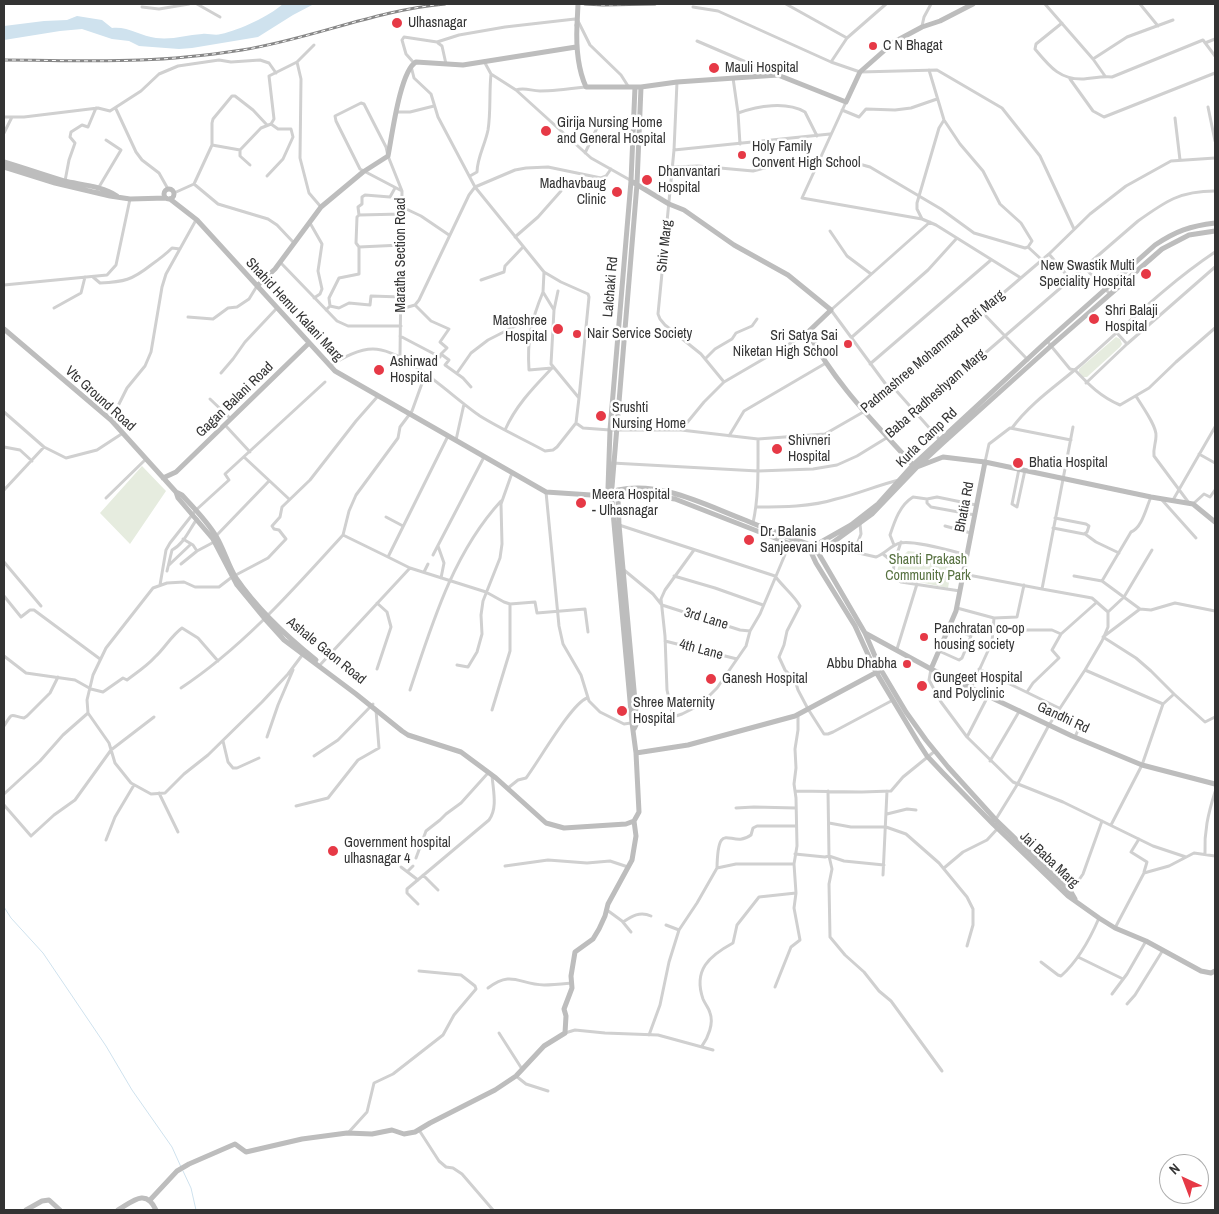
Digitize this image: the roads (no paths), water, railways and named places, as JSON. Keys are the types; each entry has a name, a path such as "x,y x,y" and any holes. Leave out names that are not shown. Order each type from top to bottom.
{"street":[{"path":"142,7 160,9 189,4"},
{"path":"197,4 220,17"},
{"path":"578,4 576,47 582,79 586,87"},
{"path":"786,4 847,38"},
{"path":"831,62 847,38 886,4"},
{"path":"922,27 924,17 931,4"},
{"path":"972,4 894,42 860,72 802,198 922,219 957,238 1021,278"},
{"path":"1045,4 1093,59 1105,76"},
{"path":"1143,5 1158,26"},
{"path":"693,7 707,8 725,14 831,62 860,72 937,70 1002,108 1040,156 1074,229"},
{"path":"330,366 350,355 368,349 378,349 400,356 464,404 505,430 548,451 557,447 576,423 588,294 544,272 475,187 438,117 431,94 414,78 412,64 406,54 402,38 437,42 459,35 505,27 575,20 578,21 590,45 621,75 628,87"},
{"path":"1093,59 1127,37 1172,20"},
{"path":"1062,23 1036,44 1035,49 1062,76 1070,79 1105,76 1112,78 1203,40 1215,56"},
{"path":"1206,43 1215,39"},
{"path":"696,40 846,102"},
{"path":"437,42 442,46 446,64"},
{"path":"250,165 240,156 240,150 261,128 269,125 274,120 269,76 297,62 314,45"},
{"path":"188,317 213,319 228,308 237,307 248,299 256,286 280,262 321,207 363,172 388,156 402,85 412,64 416,62 463,65 485,63 576,47"},
{"path":"4,117 24,117 96,108 110,111 142,91 159,74 178,66 219,60 231,62 260,60 269,63 276,73"},
{"path":"297,62 302,79 300,156 310,193 321,207"},
{"path":"485,63 491,74 516,90 585,152 670,204 684,210 734,245 788,275 831,310 870,364 942,441 944,457"},
{"path":"929,70 944,120 960,144 983,171 1000,204 1024,228 1032,241 1028,247"},
{"path":"1070,79 1093,111 1104,117 1215,73"},
{"path":"470,176 477,172 477,162 482,152 488,128 491,74"},
{"path":"516,90 522,88 536,91 556,91 586,87 641,87 677,82 778,75"},
{"path":"733,78 740,144"},
{"name":"Shiv Marg","path":"677,82 673,167 664,245 659,317 665,325 706,358 724,382"},
{"name":"Lalchaki Rd","path":"606,496 606,492 610,488 616,430 635,87"},
{"name":"Lalchaki Rd","path":"623,312 637,184 641,87"},
{"path":"4,162 130,199 168,199 174,196 174,193 194,184 212,145 213,118 232,96 235,96 269,125 278,129 291,129 293,137 283,159 267,176"},
{"path":"842,110 859,117 866,109 895,110 911,108 937,99"},
{"name":"Maratha Section Road","path":"363,172 336,120 336,116 363,103 386,147 402,191 400,356"},
{"path":"397,112 410,112 434,106"},
{"path":"738,113 749,109 788,106 801,110 807,116 817,136"},
{"path":"1208,107 1215,141"},
{"path":"66,181 69,160 75,143 70,137 71,132 82,125 88,127 96,108"},
{"path":"116,109 136,152 142,160 159,173 168,189 171,189 174,193"},
{"path":"4,133 12,116"},
{"path":"1175,118 1180,160"},
{"path":"922,219 917,209 919,197 944,120"},
{"path":"585,152 597,128"},
{"path":"674,150 830,134"},
{"path":"96,190 121,150 106,140"},
{"path":"212,145 240,150"},
{"name":"Padmashree Mohammad Rafi Marg","path":"576,423 583,428 681,430 758,439 824,434 865,411 1049,254 1090,214 1126,186 1171,161 1215,158"},
{"path":"673,167 698,166 753,171 819,160 852,162 870,167 948,214 974,233 1025,248 1028,247 1042,260"},
{"path":"4,167 35,178 96,190"},
{"path":"401,308 415,305 419,300 435,270 449,235 469,194 475,187 515,170 526,168 548,168 601,178 606,176 611,169"},
{"path":"363,172 402,191"},
{"path":"194,184 218,204 260,216 273,222 294,243"},
{"path":"330,306 329,298 339,278 359,274 359,247 356,243 358,207 362,204 362,197 365,195 390,197 395,188"},
{"path":"168,189 164,192 168,199"},
{"path":"515,237 538,218 561,191"},
{"name":"Baba Radheshyam Marg","path":"612,463 758,471 813,469 837,465 857,456 888,437 1138,221 1166,201 1181,195 1215,191"},
{"path":"4,285 106,275 116,265 130,199"},
{"name":"Shahid Hemu Kalani Marg","path":"168,199 196,220 335,372 546,492 606,496"},
{"path":"402,207 421,216 449,235"},
{"path":"359,215 402,214"},
{"path":"111,420 127,388 145,366 151,352 166,274 196,220"},
{"path":"310,222 322,244 318,271 322,289 320,294 314,298"},
{"path":"681,430 704,402 724,382 808,332 930,222"},
{"name":"Kurla Camp Rd","path":"1108,292 1155,245 1172,234 1185,228 1215,224"},
{"path":"830,231 847,256 872,274"},
{"name":"Kurla Camp Rd","path":"619,495 641,488 668,492 692,499 753,524 810,552 817,552 878,504 900,480 942,441 1108,292 1162,249 1179,239 1194,233 1215,231"},
{"path":"852,337 928,270 957,238"},
{"path":"359,247 402,245"},
{"path":"481,280 504,272 505,266 523,247"},
{"path":"92,276 100,283 117,282 136,277 165,256 172,248 180,249"},
{"path":"1012,428 1026,412 1189,270 1215,252"},
{"path":"1049,254 1070,279"},
{"path":"870,364 991,260"},
{"path":"280,262 336,321 348,326 400,326"},
{"path":"1084,267 1108,292"},
{"path":"1086,383 1127,344 1215,267"},
{"path":"544,272 544,292 533,317 528,349 529,370 552,368"},
{"path":"54,308 81,293 85,277"},
{"path":"558,291 554,310 550,364 579,398"},
{"path":"544,292 554,310"},
{"path":"330,306 339,308 349,303 370,305 370,296 401,297"},
{"path":"400,336 440,357 447,348 440,342 449,329 431,321 415,305"},
{"path":"326,310 330,306"},
{"path":"221,373 234,359 245,342 277,308"},
{"path":"982,312 1029,361"},
{"path":"457,373 471,353 488,340 533,317"},
{"path":"706,358 718,347 732,339 736,333 752,326 757,319"},
{"path":"1049,343 1070,369 1075,370 1097,393 1109,401 1120,405 1149,388 1215,328"},
{"name":"Vtc Ground Road","path":"4,329 111,420 176,492"},
{"path":"808,332 826,363 850,397 915,466 944,457 985,462 1191,504"},
{"path":"1117,333 1127,344"},
{"name":"Gagan Balani Road","path":"164,478 176,472 308,344"},
{"path":"442,354 449,360 445,365 457,373 471,387"},
{"name":"Lalchaki Rd","path":"612,463 610,430 620,354"},
{"path":"729,436 744,411 826,363"},
{"path":"505,430 519,404 552,368"},
{"path":"181,688 218,661 266,618 343,535 349,511 356,495 398,438 400,427 410,415 425,375"},
{"path":"159,586 166,550 194,512 229,480 225,474 325,382"},
{"path":"304,653 262,702 208,755 184,774 165,793 151,794 134,785 115,763 105,736 88,713 87,700 93,675 100,659 106,648 153,588 184,582 194,587 219,587 233,576 268,558 286,539 279,530 274,529 272,526 280,517 280,512 289,500 310,480 356,420 378,396"},
{"path":"1136,396 1148,413 1157,434 1153,446 1154,456 1191,504 1215,522"},
{"path":"210,398 231,420"},
{"path":"456,441 464,404"},
{"path":"4,412 44,447 66,458 97,450 123,433"},
{"path":"225,425 250,452"},
{"path":"1042,589 1073,427"},
{"path":"1173,500 1215,427"},
{"path":"985,462 989,444 1007,428 1071,440"},
{"path":"388,557 448,436"},
{"path":"753,524 756,507 758,439"},
{"path":"4,447 20,450 32,461"},
{"path":"4,490 44,447"},
{"path":"1200,454 1215,463"},
{"path":"244,456 289,500"},
{"path":"433,555 484,457"},
{"path":"106,498 146,459"},
{"name":"Bhatia Rd","path":"931,669 957,608 985,462"},
{"name":"Kurla Camp Rd","path":"619,495 641,494 675,499 791,541 811,545 827,543 860,524 885,502 915,466"},
{"path":"1022,470 1023,483 1017,507 1012,504 1022,470"},
{"name":"Gagan Balani Road","path":"170,486 176,472"},
{"path":"457,665 468,668 477,652 482,634 481,609 501,553 502,500 512,473"},
{"path":"756,507 786,507 835,500 873,486 900,480"},
{"path":"181,564 215,539 270,481"},
{"path":"1017,482 1023,483"},
{"path":"610,488 619,495"},
{"path":"1191,504 1202,494 1210,497 1215,490"},
{"name":"Ashale Gaon Road","path":"176,492 178,498 194,512 215,539 242,592 266,618 304,653 402,731 408,735 461,752 508,788 546,823 564,828 626,824 634,821"},
{"path":"546,492 563,644 581,675 587,698 591,704 600,712 624,724 634,725 673,717 700,705 718,688 746,646 750,631 791,541"},
{"path":"612,501 619,495"},
{"path":"616,524 619,495"},
{"path":"565,1033 566,1016 564,1009 572,983 571,976 575,952 593,939 606,916 608,904 632,860 636,836 634,821 639,812 631,681 616,524 612,501 606,496"},
{"path":"894,545 890,535 899,512 913,496 927,500 937,497 976,506"},
{"path":"1102,581 1131,532 1139,526 1151,497"},
{"path":"1160,498 1196,538"},
{"path":"410,690 450,580 481,524 502,500"},
{"path":"927,500 931,507 974,515"},
{"name":"Ashale Gaon Road","path":"194,512 197,519 215,539"},
{"path":"386,517 403,526"},
{"path":"1055,518 1087,524 1085,534"},
{"path":"167,571 172,550 177,548 197,519"},
{"path":"616,524 775,576 800,606 788,631 780,657 785,670 795,680 798,690 821,731 828,734 896,699"},
{"path":"854,552 861,534 860,524"},
{"path":"945,526 971,533"},
{"path":"1053,528 1085,534 1096,542 1119,553"},
{"path":"343,535 410,568 486,592 504,602 510,604 536,603 537,613 585,609 588,632"},
{"path":"183,540 197,551"},
{"path":"827,543 876,557 901,542 912,542 967,555"},
{"path":"901,542 894,563 893,572 896,578 901,582 960,591"},
{"path":"168,566 190,545"},
{"path":"811,545 817,552 862,634"},
{"path":"811,545 810,552 862,634"},
{"path":"438,546 444,562 441,578"},
{"path":"673,717 667,690 661,599 664,590 694,550"},
{"path":"944,868 963,852 986,840 997,824 1049,725 1085,670 1103,637 1108,627 1108,612 1124,596 1152,550"},
{"path":"883,554 894,563"},
{"path":"4,562 40,606"},
{"path":"424,572 428,564"},
{"path":"320,665 410,568"},
{"path":"620,568 653,594 662,605"},
{"path":"964,574 1092,598 1108,612"},
{"path":"674,576 763,605"},
{"path":"1074,576 1102,581 1140,609 1151,610 1176,603 1215,611"},
{"path":"897,650 917,584"},
{"path":"957,608 994,618 1017,617 1024,585"},
{"path":"4,596 21,617 30,610 34,610 100,659"},
{"path":"377,669 391,627 387,612 378,602"},
{"path":"1027,692 1033,683 1059,658 1052,650 1060,634 1097,602"},
{"path":"492,710 510,651 510,604"},
{"name":"3rd Lane","path":"662,605 740,630 750,631"},
{"path":"1103,637 1140,609"},
{"path":"972,688 992,642 994,618"},
{"path":"939,651 959,660 966,652 971,636 950,627"},
{"path":"4,656 26,674 75,680 91,689 103,692 123,678 127,680 155,657 182,628 198,638 218,661"},
{"path":"994,630 1052,630 1060,634"},
{"name":"Gandhi Rd","path":"862,634 1075,737 1142,765 1215,784"},
{"name":"Jai Baba Marg","path":"862,634 879,671 927,756 1075,900 1115,928 1146,941 1201,971 1212,972"},
{"path":"1103,637 1151,670 1205,722 1215,717"},
{"name":"4th Lane","path":"665,641 737,659"},
{"path":"267,737 295,664"},
{"path":"931,669 929,680 932,687 967,736 990,761 1017,785 1063,802 1153,846 1186,857"},
{"path":"979,669 1059,708"},
{"path":"1085,670 1163,704"},
{"path":"636,754 688,745 798,715 879,671"},
{"path":"4,726 14,714 24,718 27,716 50,693 58,677"},
{"path":"1111,825 1142,765 1163,704 1174,694"},
{"path":"967,736 988,696"},
{"path":"508,788 518,780 526,778 572,712 587,698"},
{"name":"Jai Baba Marg","path":"896,699 935,751 997,824"},
{"path":"314,756 338,740 374,707"},
{"path":"296,806 328,798 358,760 378,748 379,733 374,707"},
{"path":"990,761 1020,710"},
{"path":"4,794 40,761 63,735 88,713"},
{"path":"775,988 792,946 800,940 794,908 796,893 794,864 796,808 794,784 798,715"},
{"path":"4,805 31,836 74,800 111,750 154,717"},
{"path":"1075,737 1082,721"},
{"path":"223,740 228,762 233,768 259,758"},
{"path":"795,791 891,791 903,777 935,751"},
{"path":"416,858 426,831 491,774"},
{"path":"418,904 406,892 493,815 491,774"},
{"path":"106,840 115,817 134,785"},
{"path":"828,791 829,856 832,869 829,884 830,937 845,955 891,1001 942,1071"},
{"path":"883,875 887,791"},
{"path":"1205,854 1204,839 1207,817 1215,792"},
{"path":"159,793 178,832"},
{"path":"736,808 754,806 796,808"},
{"path":"887,814 906,809 916,810"},
{"path":"1070,894 1083,874 1102,821"},
{"path":"828,823 851,827 886,827 906,834 944,868 973,909 973,925 967,946"},
{"path":"649,1035 660,1005 679,930 717,868 718,844 722,839 746,838 751,835 753,828 758,826 796,826"},
{"path":"1115,928 1144,873 1147,862 1131,852 1139,839"},
{"path":"795,854 829,856 844,861 884,865"},
{"path":"1144,873 1169,866 1194,854 1215,856"},
{"path":"506,866 548,860 587,863 610,860 628,867"},
{"path":"717,868 736,864 794,864"},
{"path":"408,871 413,866"},
{"path":"401,867 418,880"},
{"path":"423,875 438,890"},
{"path":"702,1046 706,1041 711,1024 711,1014 700,986 704,966 710,958 733,943 737,925 759,897 796,893"},
{"path":"607,910 623,922 631,932"},
{"path":"623,922 641,914 650,916"},
{"path":"1041,962 1061,976 1072,966 1078,957 1099,918"},
{"path":"666,925 679,930"},
{"path":"1112,994 1146,941"},
{"path":"1127,1004 1164,950"},
{"path":"1078,957 1122,979"},
{"path":"348,1133 367,1112 374,1083 394,1074 443,1035 454,1015 476,988 461,976 419,971"},
{"path":"1212,972 1215,979"},
{"path":"488,988 501,979 509,978 545,985 572,983"},
{"path":"150,1200 177,1171 235,1144 246,1152 302,1139 348,1133 372,1134 392,1130 404,1134 419,1130 486,1096 516,1076 544,1046 565,1033 576,1030 584,1032 658,1035 713,1050"},
{"path":"499,1033 522,1070"},
{"path":"516,1076 526,1084 548,1091"},
{"path":"419,1130 439,1161 444,1166 453,1168 462,1174 493,1210"},
{"path":"118,1210 136,1198 142,1197 150,1200 156,1210"},
{"path":"26,1210 42,1201 49,1200 60,1210"}],"water":[{"path":"283,4 314,4 258,37 192,48 139,46 129,41 112,39 82,29 4,40 4,26 67,20 77,16 102,20 112,28 123,28 156,38 204,34 219,35 254,22"}],"waterway":[{"path":"4,907 11,918 43,953 106,1046 132,1090 172,1147 181,1167"},
{"path":"183,1171 191,1188 196,1210"}],"railway":[{"path":"4,60 123,61 217,54 268,45 394,12 445,4"},
{"path":"585,4 655,4"}],"place":[{"name":"Ulhasnagar","path":"397,23"},
{"name":"C N Bhagat","path":"873,46"},
{"name":"Mauli Hospital","path":"714,68"},
{"name":"Girija Nursing Home and General Hospital","path":"546,131"},
{"name":"Holy Family Convent High School","path":"742,155"},
{"name":"Dhanvantari Hospital","path":"647,180"},
{"name":"Madhavbaug Clinic","path":"617,192"},
{"name":"New Swastik Multi Speciality Hospital","path":"1146,274"},
{"name":"Shri Balaji Hospital","path":"1094,319"},
{"name":"Matoshree Hospital","path":"558,329"},
{"name":"Nair Service Society","path":"577,334"},
{"name":"Sri Satya Sai Niketan High School","path":"848,344"},
{"name":"Ashirwad Hospital","path":"379,370"},
{"name":"Srushti Nursing Home","path":"601,416"},
{"name":"Shivneri Hospital","path":"777,449"},
{"name":"Bhatia Hospital","path":"1018,463"},
{"name":"Meera Hospital - Ulhasnagar","path":"581,503"},
{"name":"Dr. Balanis Sanjeevani Hospital","path":"749,540"},
{"name":"Panchratan co-op housing society","path":"924,637"},
{"name":"Abbu Dhabha","path":"907,664"},
{"name":"Ganesh Hospital","path":"711,679"},
{"name":"Gungeet Hospital and Polyclinic","path":"922,686"},
{"name":"Shree Maternity Hospital","path":"622,711"},
{"name":"Government hospital ulhasnagar 4","path":"333,851"}],"park label":[{"name":"Shanti Prakash Community Park","path":"928,568"}]}
